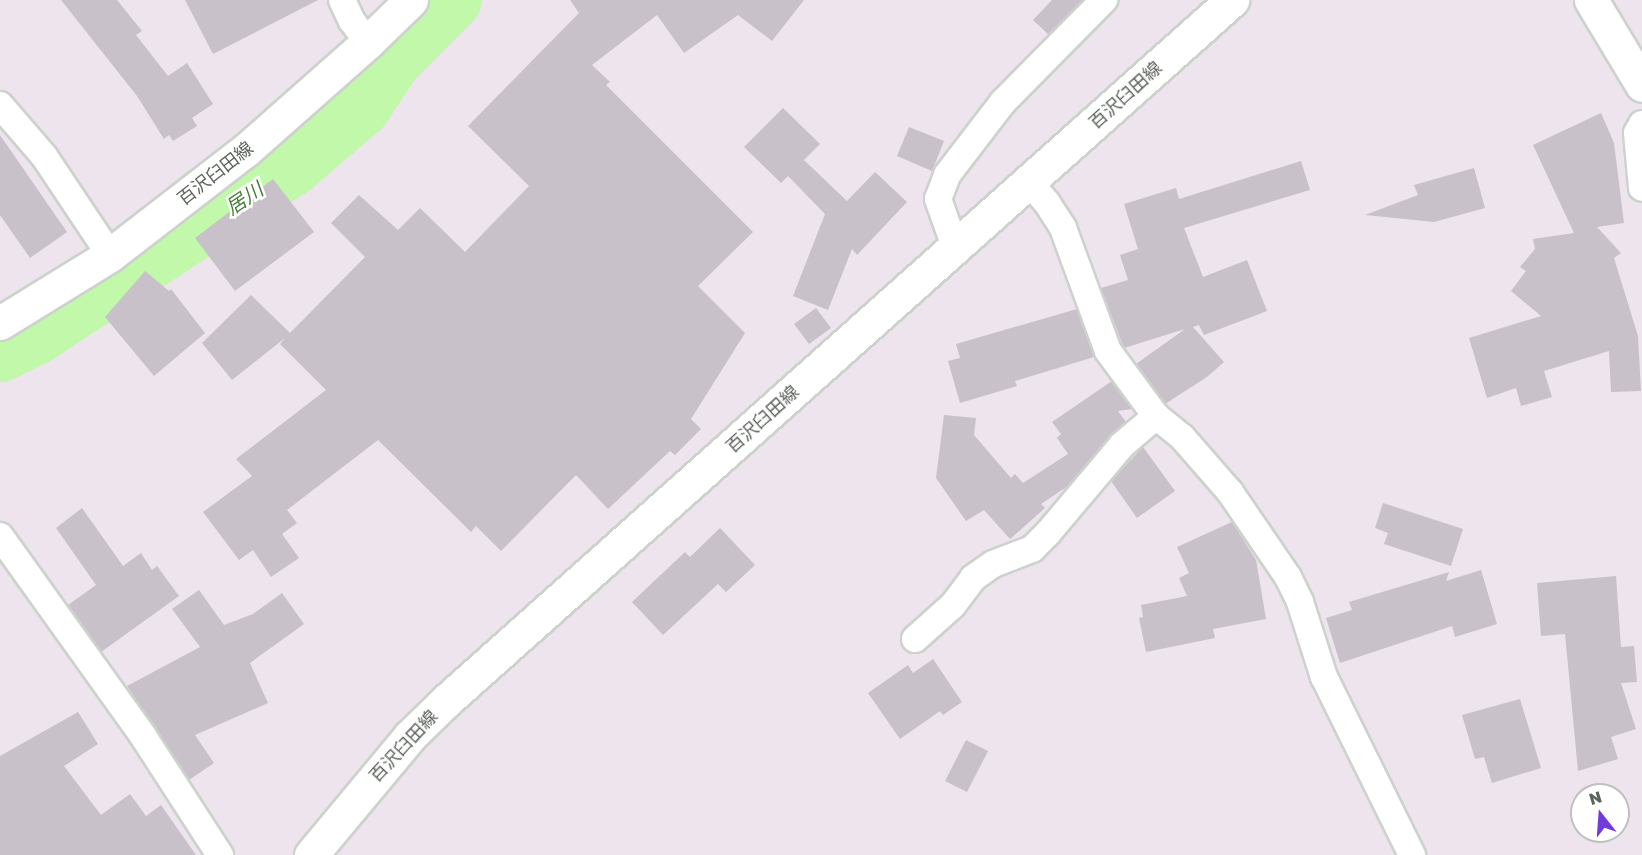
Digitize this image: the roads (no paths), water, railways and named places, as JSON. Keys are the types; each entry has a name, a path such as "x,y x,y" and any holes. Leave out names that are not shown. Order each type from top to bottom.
{"main road":[{"name":"百沢臼田線","path":"0,323 110,255 246,150 368,42 411,0"},
{"name":"百沢臼田線","path":"311,855 410,736 447,700 1232,0"},
{"path":"1591,0 1642,85"}],"street":[{"path":"342,0 352,21 368,42"},
{"path":"955,247 938,199 947,175 1003,102 1104,0"},
{"path":"0,105 44,156 110,255"},
{"path":"1642,124 1637,133 1642,188"},
{"path":"1028,181 1047,202 1062,228 1108,351 1156,416 1182,437 1230,492 1288,577 1300,602 1324,677 1412,855"},
{"path":"915,639 953,606 973,578 993,564 1032,549 1122,445 1156,416"},
{"path":"0,536 143,736 220,855"}],"waterway":[{"name":"居川","path":"0,353 37,335 293,166 361,108 392,61 453,0"}]}
